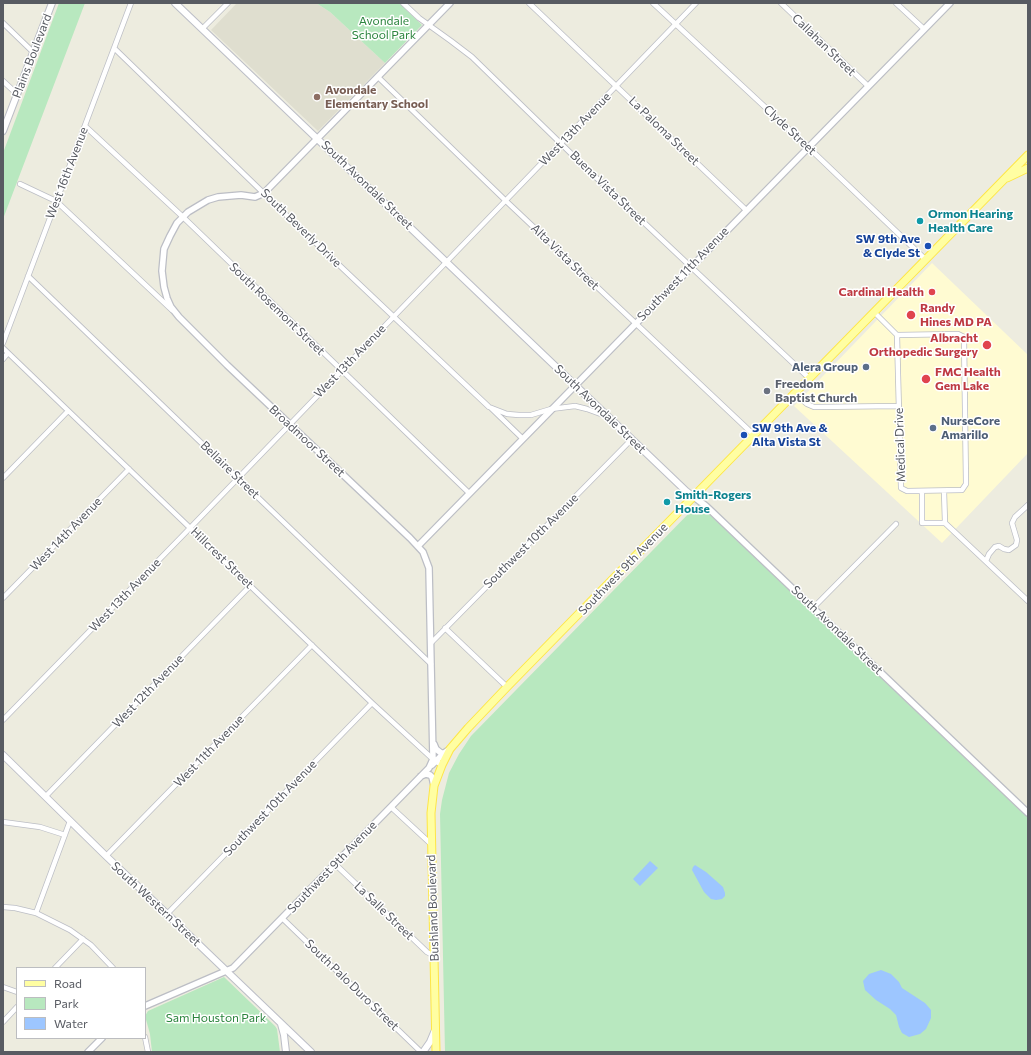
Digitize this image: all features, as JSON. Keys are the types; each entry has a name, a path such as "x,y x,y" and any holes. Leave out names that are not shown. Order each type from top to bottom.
{"main road":[{"name":"Plains Boulevard","path":"3,132 52,3"},
{"name":"South Avondale Street","path":"175,3 688,493 694,497"},
{"name":"Southwest 9th Avenue","path":"442,765 447,751 507,687 1028,155"},
{"path":"1002,181 1028,168"},
{"name":"South Western Street","path":"3,755 106,856 311,1052"},
{"name":"Bushland Boulevard","path":"436,1052 431,813 434,786 442,765"},
{"path":"280,1022 284,1035 286,1052"},
{"path":"422,1052 430,1042 436,1028"}],"street":[{"name":"West 16th Avenue","path":"3,342 131,3"},
{"path":"202,29 228,3"},
{"name":"Buena Vista Street","path":"403,3 419,18 472,57 690,267 809,378"},
{"path":"264,193 450,3"},
{"name":"La Paloma Street","path":"529,3 746,210"},
{"name":"Clyde Street","path":"653,3 808,147 925,259"},
{"name":"West 13th Avenue","path":"3,720 696,3"},
{"name":"Callahan Street","path":"781,3 868,86"},
{"path":"896,3 924,29"},
{"name":"Southwest 11th Avenue","path":"418,546 522,438 950,3"},
{"path":"3,22 34,52"},
{"name":"South Beverly Drive","path":"114,48 522,438"},
{"name":"Alta Vista Street","path":"378,77 506,201 754,435"},
{"path":"3,81 17,94"},
{"name":"South Rosemont Street","path":"85,126 183,217 469,493"},
{"name":"Broadmoor Street","path":"20,184 56,201 418,546 429,568 431,642"},
{"name":"Broadmoor Street","path":"179,317 171,307 164,287 162,262 164,249 170,236 183,217 197,206 218,197 241,195 255,197 264,193"},
{"name":"Bellaire Street","path":"28,276 431,664"},
{"path":"874,312 897,334"},
{"name":"Medical Drive","path":"897,334 962,335 965,340 966,484 962,490 904,491 900,485 898,406 897,334"},
{"name":"Hillcrest Street","path":"3,348 191,527 372,703 434,760 442,765"},
{"path":"3,359 8,353"},
{"path":"794,393 807,404 814,407 898,406"},
{"name":"South Beverly Drive","path":"489,407 507,414 519,415 575,406 609,417"},
{"path":"3,478 68,411"},
{"name":"Southwest 10th Avenue","path":"431,642 632,439"},
{"name":"West 14th Avenue","path":"3,598 129,469"},
{"path":"922,491 922,523 945,523 1027,599"},
{"path":"944,491 945,523"},
{"name":"South Avondale Street","path":"694,497 700,500 1028,813"},
{"path":"986,561 994,547 999,546 1009,550 1016,545 1017,540 1012,523 1015,517 1028,505"},
{"path":"813,608 896,524"},
{"name":"West 12th Avenue","path":"46,796 250,586"},
{"path":"445,628 507,687"},
{"path":"431,642 434,760"},
{"name":"West 11th Avenue","path":"106,856 312,645"},
{"name":"Southwest 10th Avenue","path":"167,914 372,703"},
{"path":"434,742 438,751 447,751"},
{"path":"434,760 447,751"},
{"name":"Southwest 9th Avenue","path":"146,1006 233,968 429,768 434,760"},
{"path":"421,776 426,774 430,775 434,786"},
{"path":"391,807 431,844"},
{"path":"36,913 70,821"},
{"path":"3,822 12,822 40,827 65,835"},
{"name":"La Salle Street","path":"335,864 427,952 434,956"},
{"path":"3,907 36,913 64,927 83,939 112,967"},
{"name":"South Palo Duro Street","path":"282,918 422,1052"},
{"path":"56,967 83,939"},
{"path":"3,987 16,992"},
{"path":"3,1022 16,1008"},
{"path":"88,1052 101,1039"},
{"path":"145,1039 148,1052"}],"shaded area":[{"name":"Avondale Elementary School","path":"237,3 316,3 330,12 385,63 318,131 211,30"},
{"path":"932,263 1028,355 1028,453 942,543 794,406"}],"green space":[{"path":"59,3 85,3 3,219 3,153"},
{"name":"Avondale School Park","path":"316,3 399,3 422,25 385,63 330,12"},
{"path":"699,505 1028,818 1028,1052 445,1052 440,814 449,773 471,736 696,506"},
{"name":"Sam Houston Park","path":"224,977 275,1026 277,1029 280,1052 152,1052 150,1034 146,1020 148,1011"}],"water":[{"path":"650,861 658,868 640,886 633,879"},
{"path":"695,865 706,872 723,887 725,896 722,899 711,899 704,892 692,870"},
{"path":"881,970 891,974 899,982 902,988 925,1003 931,1010 931,1018 926,1029 920,1034 909,1037 902,1033 896,1015 865,990 863,981 869,974"}],"place":[{"name":"Avondale Elementary School","path":"317,97"},
{"name":"Ormon Hearing Health Care","path":"920,221"},
{"name":"SW 9th Ave & Clyde St","path":"928,246"},
{"name":"Cardinal Health","path":"932,292"},
{"name":"Randy Hines MD PA","path":"911,315"},
{"name":"Albracht Orthopedic Surgery","path":"987,345"},
{"name":"Alera Group","path":"866,367"},
{"name":"FMC Health Gem Lake","path":"926,379"},
{"name":"Freedom Baptist Church","path":"767,391"},
{"name":"NurseCore Amarillo","path":"933,428"},
{"name":"SW 9th Ave & Alta Vista St","path":"744,435"},
{"name":"Smith-Rogers House","path":"667,502"}]}
